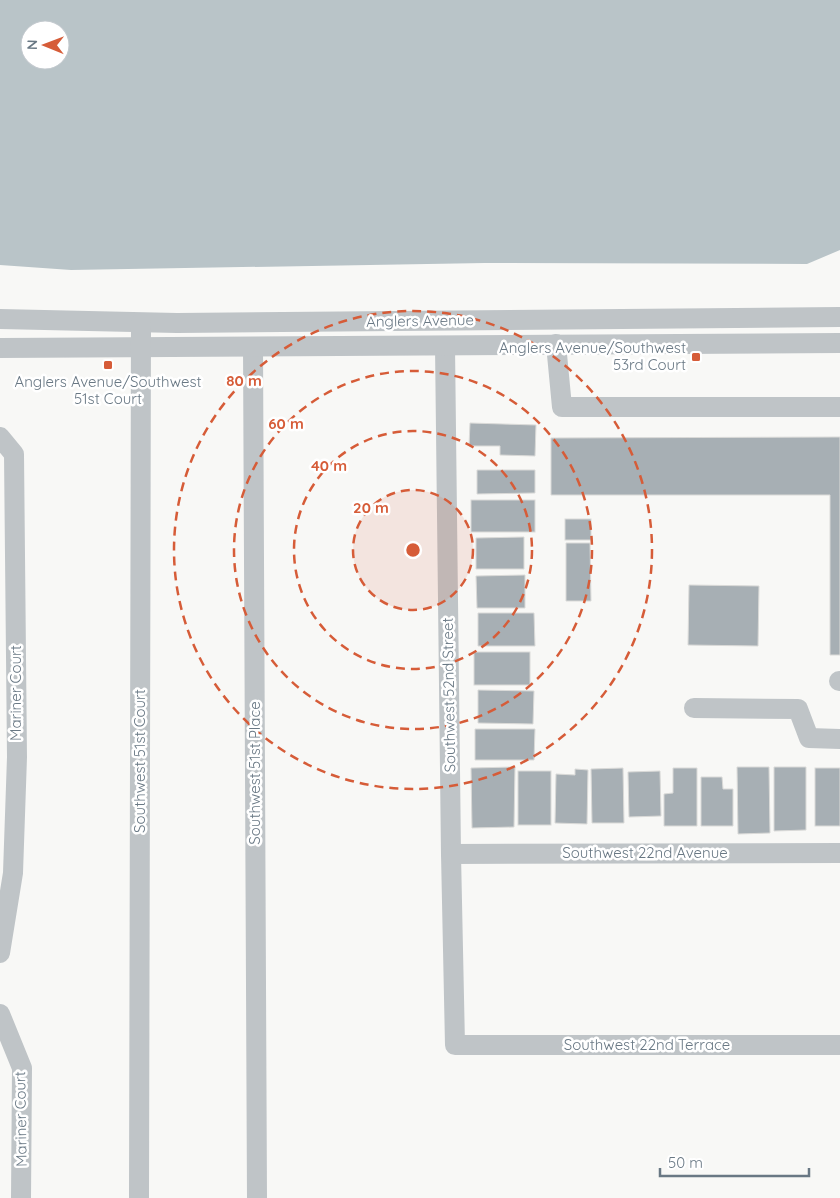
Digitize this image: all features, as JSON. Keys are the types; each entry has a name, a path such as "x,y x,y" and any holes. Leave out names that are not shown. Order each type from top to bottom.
{"street":[{"name":"Anglers Avenue","path":"0,318 141,323 840,318"},
{"name":"Southwest 51st Court","path":"140,1198 141,323"},
{"name":"Anglers Avenue","path":"0,348 254,348 840,343"},
{"path":"556,344 562,407 840,408"},
{"name":"Southwest 52nd Street","path":"445,346 455,1045"},
{"name":"Southwest 51st Place","path":"254,348 257,1198"},
{"name":"Mariner Court","path":"0,437 14,454 8,757 13,873 0,953"},
{"path":"694,708 798,709 810,738 840,739"},
{"name":"Southwest 22nd Avenue","path":"451,854 840,853"},
{"name":"Mariner Court","path":"0,1014 22,1068 21,1198"},
{"name":"Southwest 22nd Terrace","path":"455,1045 840,1046"}],"shaded area":[{"path":"0,0 840,0 840,250 807,264 485,263 71,270 0,265"}],"building":[{"path":"470,423 536,425 535,456 500,455 500,446 469,446"},
{"path":"840,437 840,655 830,655 830,495 551,495 551,438"},
{"path":"477,470 535,470 535,493 477,494"},
{"path":"471,500 535,500 535,532 471,532"},
{"path":"565,519 591,519 591,540 565,540"},
{"path":"524,537 524,569 476,569 476,538"},
{"path":"566,543 590,543 591,601 566,601"},
{"path":"525,575 525,608 477,608 476,576"},
{"path":"689,585 759,586 758,646 688,645"},
{"path":"478,613 534,613 535,646 478,646"},
{"path":"474,652 530,652 530,685 474,685"},
{"path":"478,690 534,691 533,724 478,723"},
{"path":"475,729 535,729 534,760 475,760"},
{"path":"515,767 514,827 472,828 471,768"},
{"path":"737,767 769,767 770,833 738,834"},
{"path":"774,767 806,767 806,830 774,831"},
{"path":"623,768 624,823 592,823 591,769"},
{"path":"673,768 697,768 697,826 664,826 664,794 673,793"},
{"path":"815,768 840,768 840,826 815,826"},
{"path":"575,769 588,770 587,824 555,823 556,774 575,775"},
{"path":"518,771 551,771 551,825 518,825"},
{"path":"660,771 661,816 629,817 628,772"},
{"path":"701,777 722,777 723,789 733,789 733,826 701,826"}],"place":[{"name":"Anglers Avenue/Southwest 53rd Court","path":"696,357"},
{"name":"Anglers Avenue/Southwest 51st Court","path":"108,365"}]}
